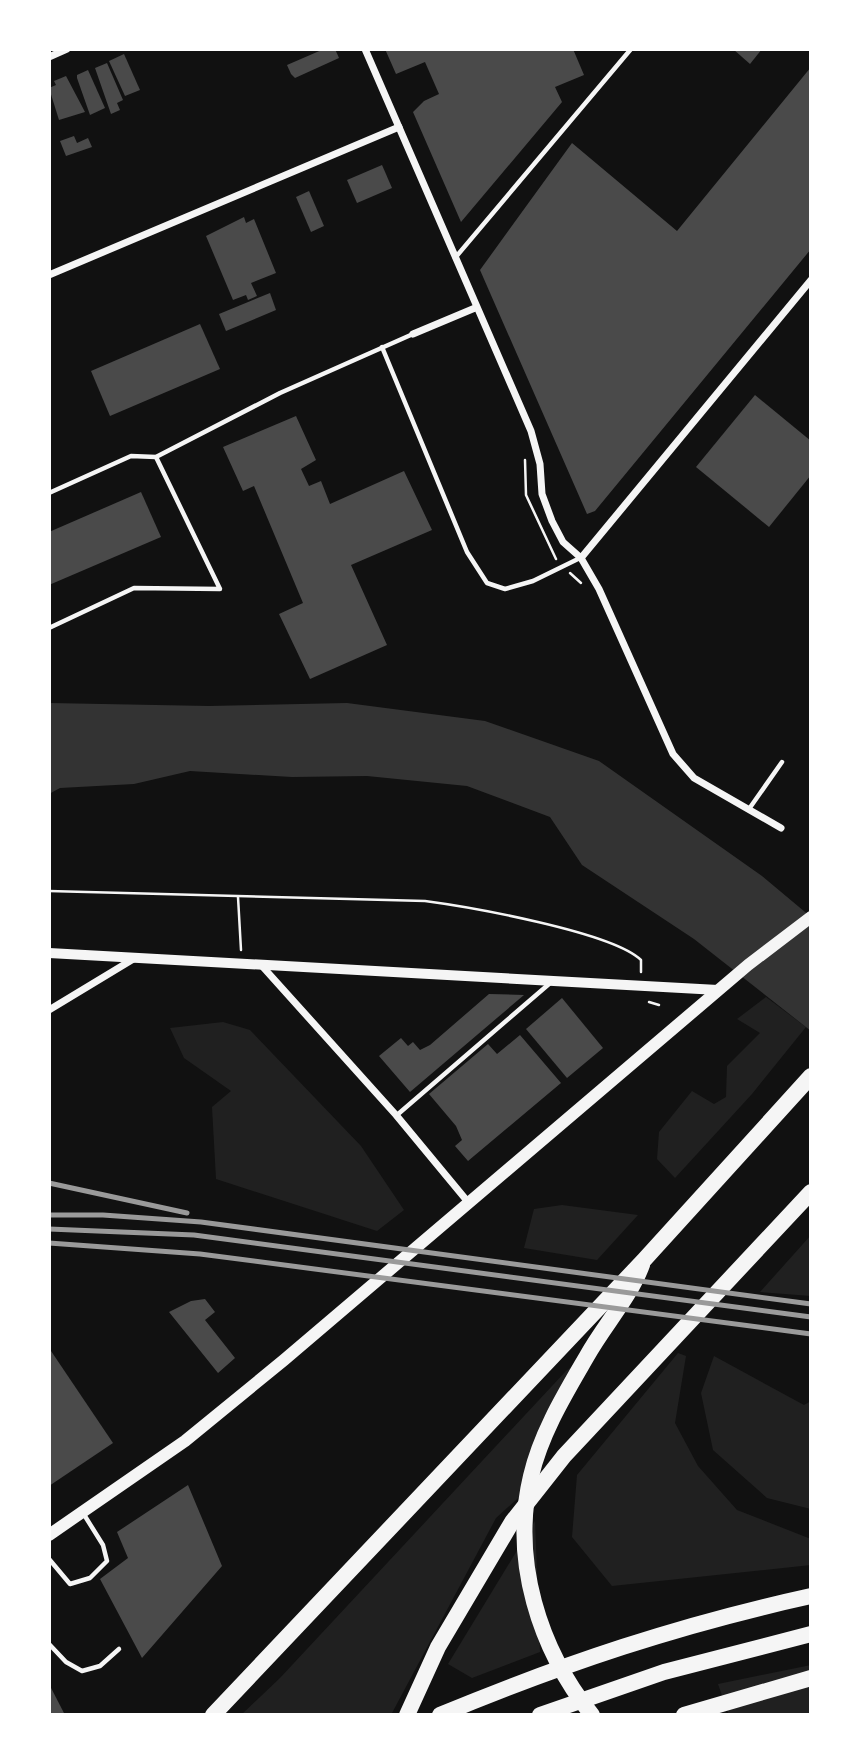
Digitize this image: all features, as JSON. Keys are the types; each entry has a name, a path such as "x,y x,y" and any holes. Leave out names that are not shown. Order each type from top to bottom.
{"highway":[{"path":"213,1715 276,1652 487,1423 644,1260 811,1076"},
{"path":"407,1715 438,1647 512,1522 564,1456 811,1192"},
{"path":"592,1715 572,1691 536,1611 527,1567 524,1519 531,1475 549,1424 588,1353 632,1291 644,1260"},
{"path":"440,1715 586,1656 716,1617 811,1596"},
{"path":"540,1715 664,1672 811,1634"},
{"path":"684,1715 811,1678"}],"main road":[{"path":"49,1535 185,1441 719,990 811,917"}],"street":[{"path":"49,57 67,49"},
{"path":"365,49 475,308 531,431 540,464 542,494 552,521 563,541 581,558 599,589 673,754 694,778 781,828"},
{"path":"49,275 399,127"},
{"path":"581,558 811,280"},
{"path":"413,334 475,308"},
{"path":"49,953 719,990"},
{"path":"49,1010 137,957"},
{"path":"262,966 396,1115 468,1202"}],"lane":[{"path":"455,259 631,49"},
{"path":"49,493 131,456 156,457 280,393 413,334"},
{"path":"382,347 467,552 487,583 505,589 581,558"},
{"path":"49,628 134,588 220,589 156,457"},
{"path":"748,810 782,762"},
{"path":"396,1115 553,981"},
{"path":"49,1559 70,1584 90,1578 107,1560 103,1545 83,1513"},
{"path":"49,1644 66,1662 82,1671 100,1666 119,1649"}],"path":[{"path":"526,451 526,495 547,544 582,584"},
{"path":"49,891 425,901 470,907 607,942 632,951 640,960 641,976"},
{"path":"238,897 241,965"}],"shaded area":[{"path":"49,703 209,706 347,703 485,721 599,761 762,876 811,917 811,1031 694,939 582,865 550,817 467,786 367,776 292,777 190,771 134,784 60,788 49,794"},
{"path":"766,997 806,1027 752,1094 675,1178 657,1159 659,1132 692,1091 714,1104 726,1097 727,1066 760,1033 737,1019"},
{"path":"223,1022 250,1030 361,1146 404,1210 377,1231 216,1179 212,1107 231,1091 184,1058 170,1028"},
{"path":"562,1205 638,1215 597,1260 524,1248 534,1209"},
{"path":"811,1235 811,1296 760,1292"},
{"path":"590,1353 543,1437 537,1481 496,1518 392,1713 241,1715 280,1678 566,1371"},
{"path":"678,1353 686,1356 675,1423 698,1466 737,1510 811,1539 811,1565 612,1586 572,1537 577,1475"},
{"path":"714,1356 804,1405 811,1401 811,1509 767,1498 713,1450 701,1393"},
{"path":"535,1521 540,1652 472,1678 448,1664"},
{"path":"811,1665 811,1715 729,1715 718,1684"}],"building":[{"path":"324,49 335,49 339,58 295,78 291,74 287,65"},
{"path":"385,49 573,49 584,75 555,87 562,102 461,222 413,112 424,101 439,94 425,62 396,74"},
{"path":"733,49 762,49 750,64"},
{"path":"124,54 140,90 125,96 109,61"},
{"path":"107,63 123,100 117,103 120,110 111,114 95,68"},
{"path":"811,67 811,249 595,511 587,514 480,270 572,143 677,231"},
{"path":"88,70 105,108 90,115 77,78 77,75"},
{"path":"66,76 85,112 59,120 49,88 56,85 54,81"},
{"path":"74,136 77,143 88,138 92,147 66,156 60,141"},
{"path":"382,165 392,188 357,203 347,180"},
{"path":"309,191 324,226 311,232 296,197"},
{"path":"244,217 246,223 254,219 276,273 251,283 257,296 248,300 246,295 233,300 206,236"},
{"path":"270,293 276,310 226,331 219,314"},
{"path":"200,324 220,369 110,416 91,371"},
{"path":"755,395 811,441 811,475 769,527 696,467"},
{"path":"296,416 316,460 301,469 309,486 321,481 330,504 404,471 432,530 351,565 387,645 310,679 279,614 303,603 254,486 243,491 223,447"},
{"path":"141,492 161,537 49,585 49,532"},
{"path":"489,994 524,995 410,1092 379,1056 401,1038 408,1046 413,1042 420,1050 430,1045"},
{"path":"562,998 603,1048 567,1078 526,1029"},
{"path":"520,1035 561,1083 468,1161 455,1146 462,1140 456,1126 429,1094 488,1044 497,1054"},
{"path":"205,1299 215,1312 205,1320 235,1358 218,1373 169,1312 191,1301"},
{"path":"49,1348 113,1443 49,1486"},
{"path":"188,1485 222,1566 142,1658 100,1579 128,1558 117,1532"},
{"path":"49,1684 65,1715 49,1715"}],"railway":[{"path":"49,1183 187,1213"},
{"path":"49,1215 103,1215 201,1222 811,1304"},
{"path":"49,1229 194,1235 811,1317"},
{"path":"49,1243 200,1254 811,1334"}]}
